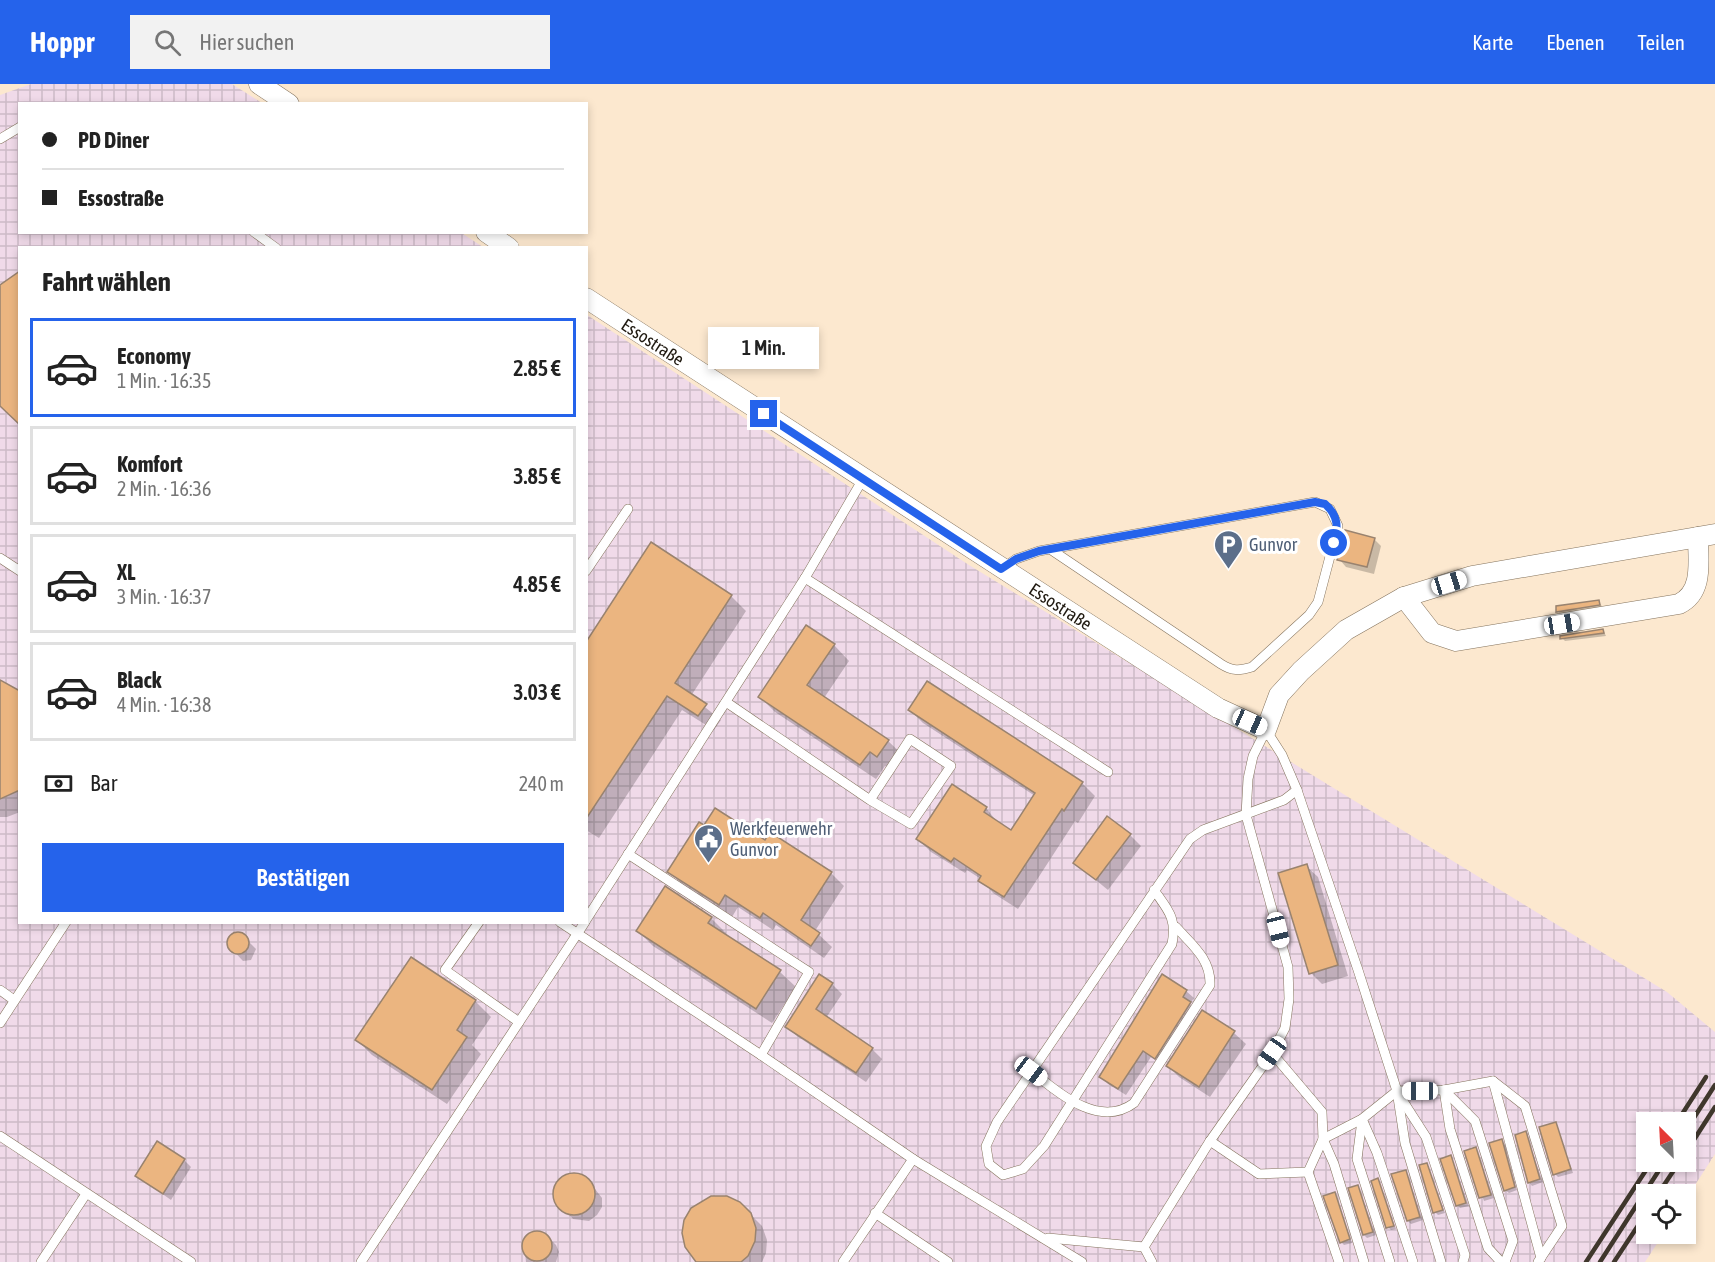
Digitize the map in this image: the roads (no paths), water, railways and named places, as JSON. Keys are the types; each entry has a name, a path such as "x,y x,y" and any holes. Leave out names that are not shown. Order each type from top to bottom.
{"street":[{"path":"259,84 286,102"},
{"path":"489,234 506,246"},
{"name":"Essostraße","path":"588,299 1218,708 1266,730"},
{"path":"1266,730 1279,695 1300,671 1346,630 1404,597 1472,576 1707,535 1696,589 1687,601 1679,604 1456,641 1432,633 1404,597"}],"lane":[{"path":"0,139 18,128"},
{"path":"257,234 273,246"},
{"path":"588,918 805,578 863,479"},
{"path":"1001,569 1016,559 1050,549 1315,502 1330,509 1338,526 1318,602 1309,615 1252,667 1241,671 1231,670 1221,664 1050,549"},
{"path":"588,568 628,509"},
{"path":"0,558 18,570"},
{"path":"805,578 1108,772"},
{"path":"726,702 870,800 911,824 951,766 910,739 870,800"},
{"path":"1266,730 1282,755 1297,790 1396,1091 1405,1143 1441,1262"},
{"path":"1144,1247 1210,1140 1272,1053 1285,1028 1289,999 1288,967 1246,815 1248,779 1253,756 1266,730"},
{"path":"1176,927 1172,944 1044,1146 1023,1169 1003,1174 989,1164 986,1146 996,1122 1190,839 1203,830 1284,800 1297,790"},
{"path":"628,854 809,972 761,1055"},
{"path":"1031,1071 1071,1102 1106,1113 1123,1111 1134,1102 1210,985 1210,972 1204,959 1176,927 1154,890"},
{"path":"0,1023 65,924"},
{"path":"478,924 445,970 519,1022"},
{"path":"563,924 761,1055 913,1160 1046,1238 1082,1262"},
{"path":"361,1262 584,924"},
{"path":"0,990 14,1000"},
{"path":"1272,1053 1322,1112 1323,1139 1334,1164 1364,1262"},
{"path":"1493,1081 1539,1260"},
{"path":"1339,1262 1308,1172 1323,1139 1362,1119 1396,1091 1444,1090 1493,1081 1525,1106 1562,1226 1539,1260"},
{"path":"1444,1090 1475,1122 1513,1241 1503,1262 1488,1248 1450,1129 1444,1090"},
{"path":"1396,1091 1426,1137 1465,1255 1463,1262"},
{"path":"1362,1119 1357,1159 1390,1262"},
{"path":"1362,1119 1377,1152 1413,1262"},
{"path":"0,1136 190,1262"},
{"path":"1210,1140 1259,1174 1308,1172"},
{"path":"843,1262 913,1160"},
{"path":"41,1262 86,1194"},
{"path":"875,1213 948,1262"},
{"path":"1046,1238 1144,1247"},
{"path":"1144,1247 1152,1262"}],"railway":[{"path":"1683,1112 1706,1077"},
{"path":"1696,1114 1715,1085"},
{"path":"1696,1136 1715,1107"},
{"path":"1586,1262 1645,1172"},
{"path":"1600,1262 1658,1172"},
{"path":"1665,1184 1673,1172"},
{"path":"1614,1262 1636,1229"}],"place":[{"name":"Gunvor","path":"1228,570"},
{"name":"Werkfeuerwehr Gunvor","path":"709,864"}]}
